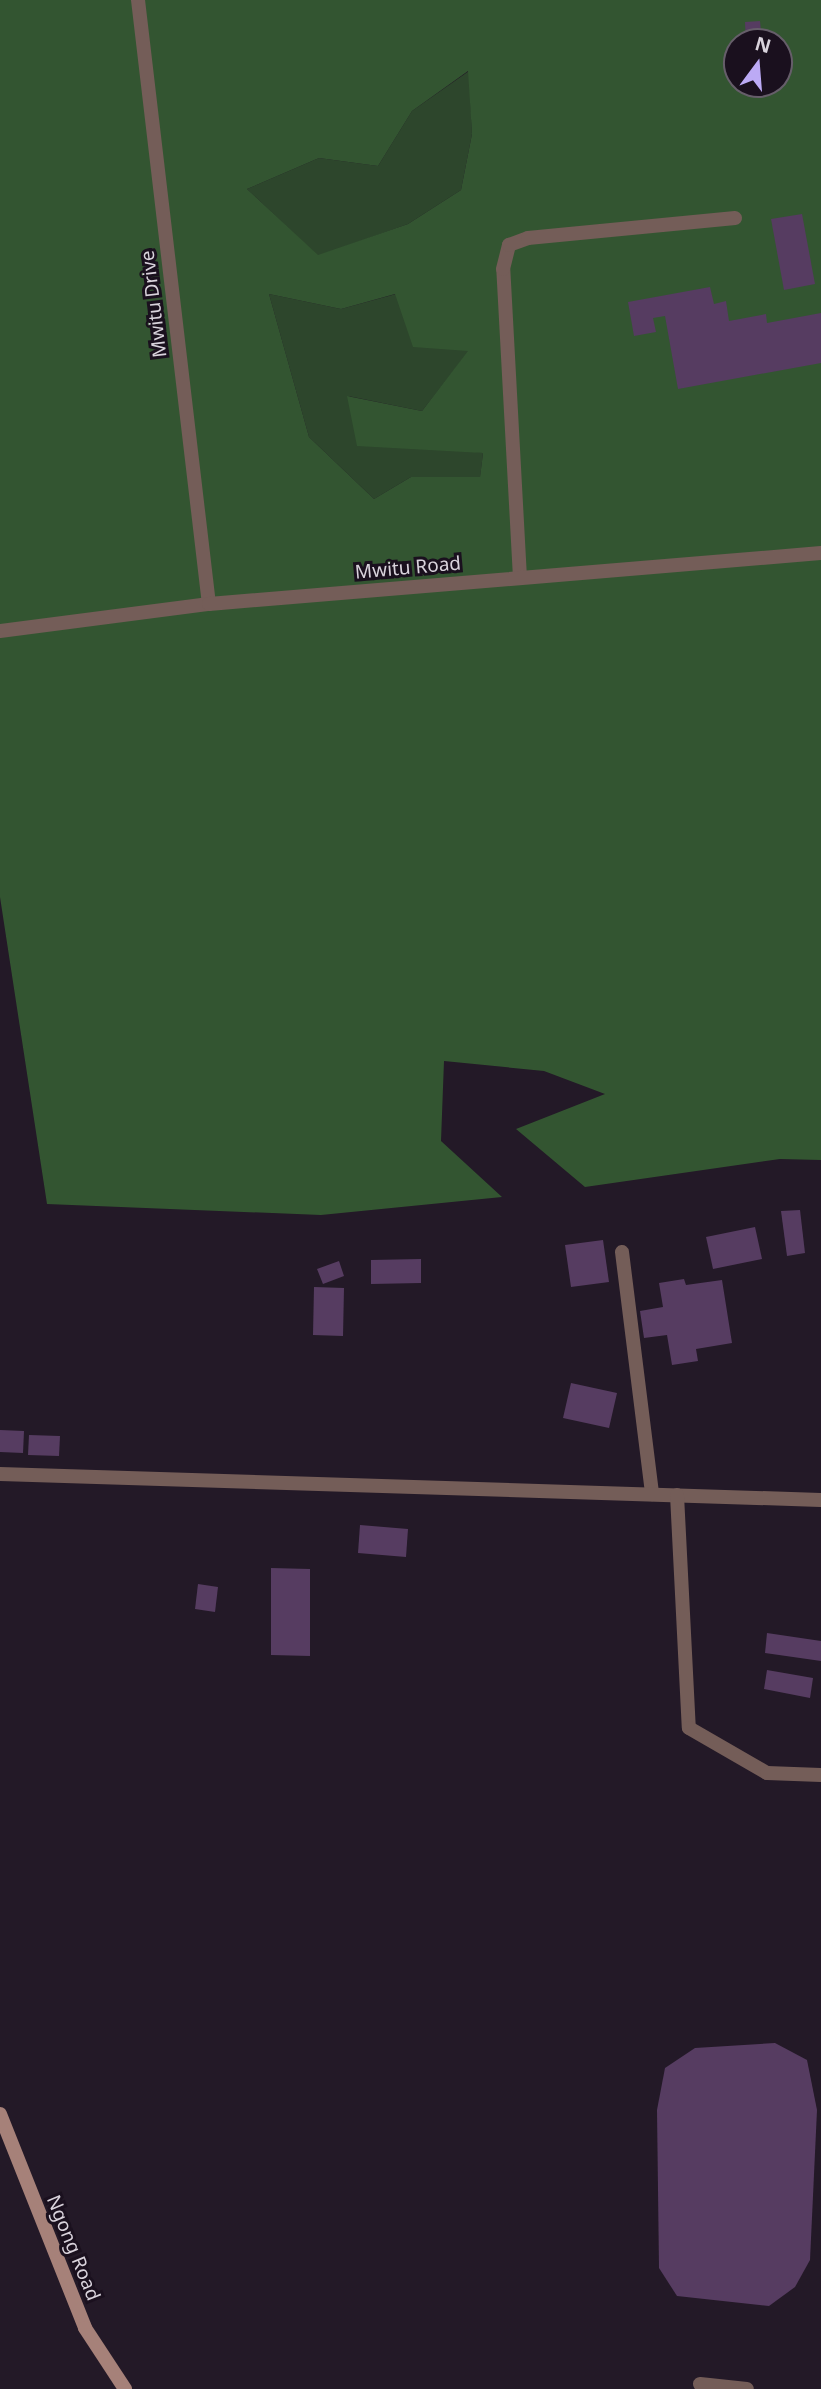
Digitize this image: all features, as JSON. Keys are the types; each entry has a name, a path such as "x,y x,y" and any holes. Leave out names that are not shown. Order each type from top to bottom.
{"main road":[{"name":"Ngong Road","path":"0,2115 85,2328 125,2389"}],"street":[{"name":"Mwitu Drive","path":"138,0 209,604"},
{"path":"520,578 503,269 509,245 528,238 735,218"},
{"name":"Mwitu Road","path":"0,631 209,604 821,552"},
{"path":"622,1252 652,1494"},
{"path":"0,1474 821,1500"},
{"path":"677,1495 689,1728 767,1773 821,1776"},
{"path":"700,2384 747,2389"}],"green space":[{"path":"0,0 821,0 821,1160 780,1159 585,1187 516,1129 605,1094 544,1071 444,1061 441,1141 502,1197 321,1215 47,1204 0,897","holes":["468,71 472,134 461,190 408,224 318,255 247,189 319,158 378,166 412,111","269,294 341,309 395,294 413,347 468,351 422,411 347,396 357,446 483,453 480,477 411,477 374,499 309,437"]},
{"path":"469,71 472,134 461,190 408,224 318,256 247,189 319,158 378,166 412,111"},
{"path":"269,294 341,309 396,294 469,351 422,411 348,396 455,449 483,453 480,478 411,477 374,499 309,437"}],"building":[{"path":"760,21 761,28 745,28 745,22"},
{"path":"802,214 815,284 784,290 771,219"},
{"path":"710,287 714,304 726,301 729,321 766,314 767,323 821,313 821,363 678,389 665,316 653,318 656,332 634,336 628,302"},
{"path":"800,1210 805,1253 787,1256 781,1211"},
{"path":"755,1227 762,1259 713,1269 706,1237"},
{"path":"603,1240 609,1282 571,1287 565,1245"},
{"path":"421,1259 421,1283 371,1284 371,1260"},
{"path":"339,1261 344,1276 323,1284 317,1269"},
{"path":"684,1279 686,1285 722,1280 732,1343 696,1349 698,1361 672,1365 667,1335 644,1338 640,1311 663,1307 659,1283"},
{"path":"314,1287 344,1288 343,1336 313,1335"},
{"path":"571,1383 617,1393 609,1428 563,1418"},
{"path":"0,1430 24,1431 23,1453 0,1452"},
{"path":"29,1435 60,1436 59,1456 28,1455"},
{"path":"360,1525 408,1529 406,1557 358,1553"},
{"path":"271,1568 310,1569 310,1656 271,1655"},
{"path":"198,1584 218,1587 215,1612 195,1609"},
{"path":"767,1633 821,1641 821,1661 765,1653"},
{"path":"767,1670 813,1678 810,1698 764,1689"},
{"path":"775,2043 807,2060 817,2110 810,2260 795,2287 769,2306 677,2296 659,2268 657,2110 665,2068 695,2048"}]}
